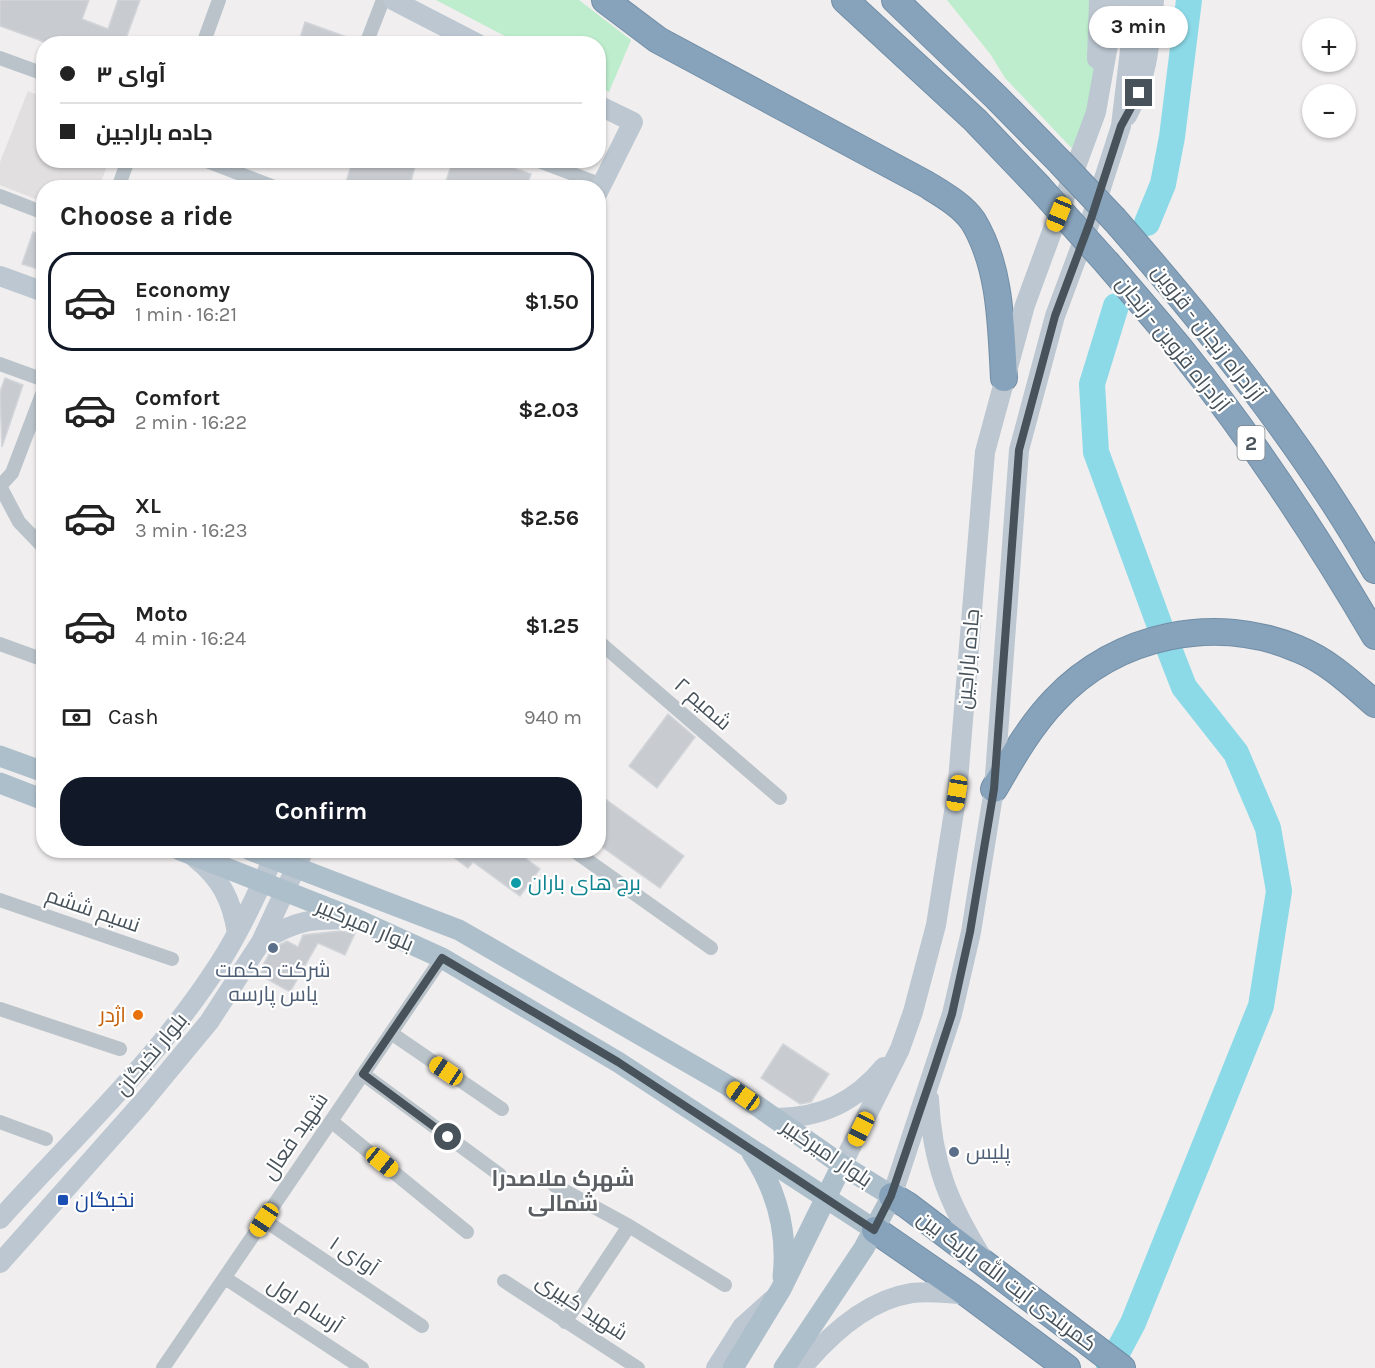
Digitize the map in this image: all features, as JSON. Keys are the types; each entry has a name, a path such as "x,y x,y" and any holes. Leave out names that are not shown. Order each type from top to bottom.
{"highway":[{"path":"605,0 658,40 926,184 948,198 972,219 991,260 1001,319 1004,378"},
{"name":"آزادراه قزوین - زنجان","path":"845,0 975,120 1108,264 1182,351 1252,444 1329,556 1375,636"},
{"name":"آزادراه زنجان - قزوین","path":"895,0 996,97 1115,220 1208,331 1278,422 1358,540 1375,570"},
{"path":"994,789 1012,758 1043,714 1074,682 1093,668 1122,653 1154,640 1184,633 1221,630 1250,634 1299,649 1335,669 1375,704"},
{"name":"کمربندی آیت الله باریک بین","path":"891,1196 1122,1368"},
{"name":"کمربندی آیت الله باریک بین","path":"874,1230 969,1295 1061,1364"}],"main road":[{"path":"393,0 463,36"},
{"name":"جاده باراجین","path":"1096,112 1099,0"},
{"name":"جاده باراجین","path":"733,1368 779,1293 900,1049 913,1012 936,925 956,804 985,452 1025,305 1096,112 1116,0"},
{"name":"جاده باراجین","path":"1121,126 1136,0"},
{"name":"جاده باراجین","path":"891,1196 952,1014 970,932 994,789 1019,450 1055,316 1090,222 1121,126 1139,93 1145,72 1154,0"},
{"path":"604,180 633,122 606,109"},
{"path":"0,276 36,289"},
{"path":"0,756 36,769"},
{"path":"0,783 10,793 36,798"},
{"path":"199,858 224,888 233,909 237,933"},
{"name":"بلوار امیرکبیر","path":"205,858 261,883 356,919 442,958 618,1062 874,1230"},
{"name":"بلوار نخبگان","path":"0,1219 161,1043 218,966 237,933 274,858"},
{"name":"بلوار نخبگان","path":"0,1263 180,1059 209,1022 261,942 300,860"},
{"name":"بلوار امیرکبیر","path":"300,860 459,930 727,1084 891,1196"},
{"path":"261,942 293,924 309,920 356,919"},
{"path":"776,1118 797,1118 837,1107 855,1096 871,1082 900,1049"},
{"path":"929,1087 931,1135 942,1181 962,1225 988,1266"},
{"path":"716,1368 742,1327 779,1293 785,1259 779,1210 764,1173 748,1148"},
{"path":"784,1368 874,1230 891,1196"},
{"path":"802,1368 820,1346 837,1332 865,1311 889,1299 913,1293 939,1292 969,1295"}],"street":[{"path":"206,36 219,0"},
{"path":"369,36 383,0"},
{"path":"0,57 36,71"},
{"path":"225,168 256,180"},
{"path":"554,168 582,180"},
{"path":"0,196 36,210"},
{"path":"0,364 36,377"},
{"path":"36,410 12,473 0,486 19,522 36,540"},
{"path":"0,644 36,657"},
{"name":"شمیم ۲","path":"606,648 780,798"},
{"path":"584,858 711,948"},
{"name":"نسیم ششم","path":"0,900 172,959"},
{"name":"شهید فعال","path":"164,1368 442,958"},
{"path":"0,1009 120,1049"},
{"path":"391,1033 502,1109"},
{"path":"363,1074 500,1175"},
{"path":"331,1121 467,1232"},
{"path":"0,1122 46,1139"},
{"path":"554,1185 629,1226 725,1284"},
{"name":"آوای ۱","path":"264,1220 422,1326"},
{"path":"565,1322 629,1226"},
{"name":"آرسام اول","path":"225,1278 362,1368"},
{"name":"شهید کبیری","path":"504,1281 638,1368"}],"shaded area":[{"path":"28,91 36,94 36,168 106,168 102,180 36,180 36,199 0,185 0,162"}],"green space":[{"path":"436,0 579,0 631,40 609,92 606,90 606,36 505,36"},
{"path":"947,0 1099,0 1096,112 1081,158 1005,78 991,55"}],"building":[{"path":"0,0 89,0 82,19 108,29 118,0 140,0 127,36 36,36 36,39 0,26"},
{"path":"305,22 344,36 301,36"},
{"path":"350,168 415,168 411,180 347,180"},
{"path":"450,168 514,168 531,174 529,180 446,180"},
{"path":"33,232 36,233 36,268 22,264"},
{"path":"5,378 23,385 2,447 0,392"},
{"path":"668,714 695,737 657,788 629,766"},
{"path":"606,799 684,856 660,888 606,850"},
{"name":"برج های باران","path":"455,858 525,858 540,869 520,896 473,862 468,868"},
{"path":"340,931 355,933 345,955 318,943 290,992 258,974 272,949 279,945 287,941 298,947 303,935"},
{"path":"783,1044 829,1074 811,1102 800,1104 761,1078"}],"waterway":[{"path":"1147,223 1163,184 1172,137 1189,0"},
{"path":"1116,306 1092,384 1096,452 1161,629"},
{"path":"1109,1368 1133,1323 1261,1006 1279,891 1268,828 1236,753 1184,687 1168,646"}],"place":[{"name":"برج های باران","path":"516,883"},
{"name":"شرکت حکمت یاس پارسه","path":"273,948"},
{"name":"اژدر","path":"138,1015"},
{"name":"پلیس","path":"954,1152"},
{"name":"نخبگان","path":"63,1200"}],"district":[{"name":"شهرک ملاصدرا شمالی","path":"563,1190"}],"route":[{"path":"448,1137 363,1074 442,958 618,1062 874,1230 891,1196 952,1014 970,932 994,789 1019,450 1055,316 1090,222 1121,126 1139,93"}]}
